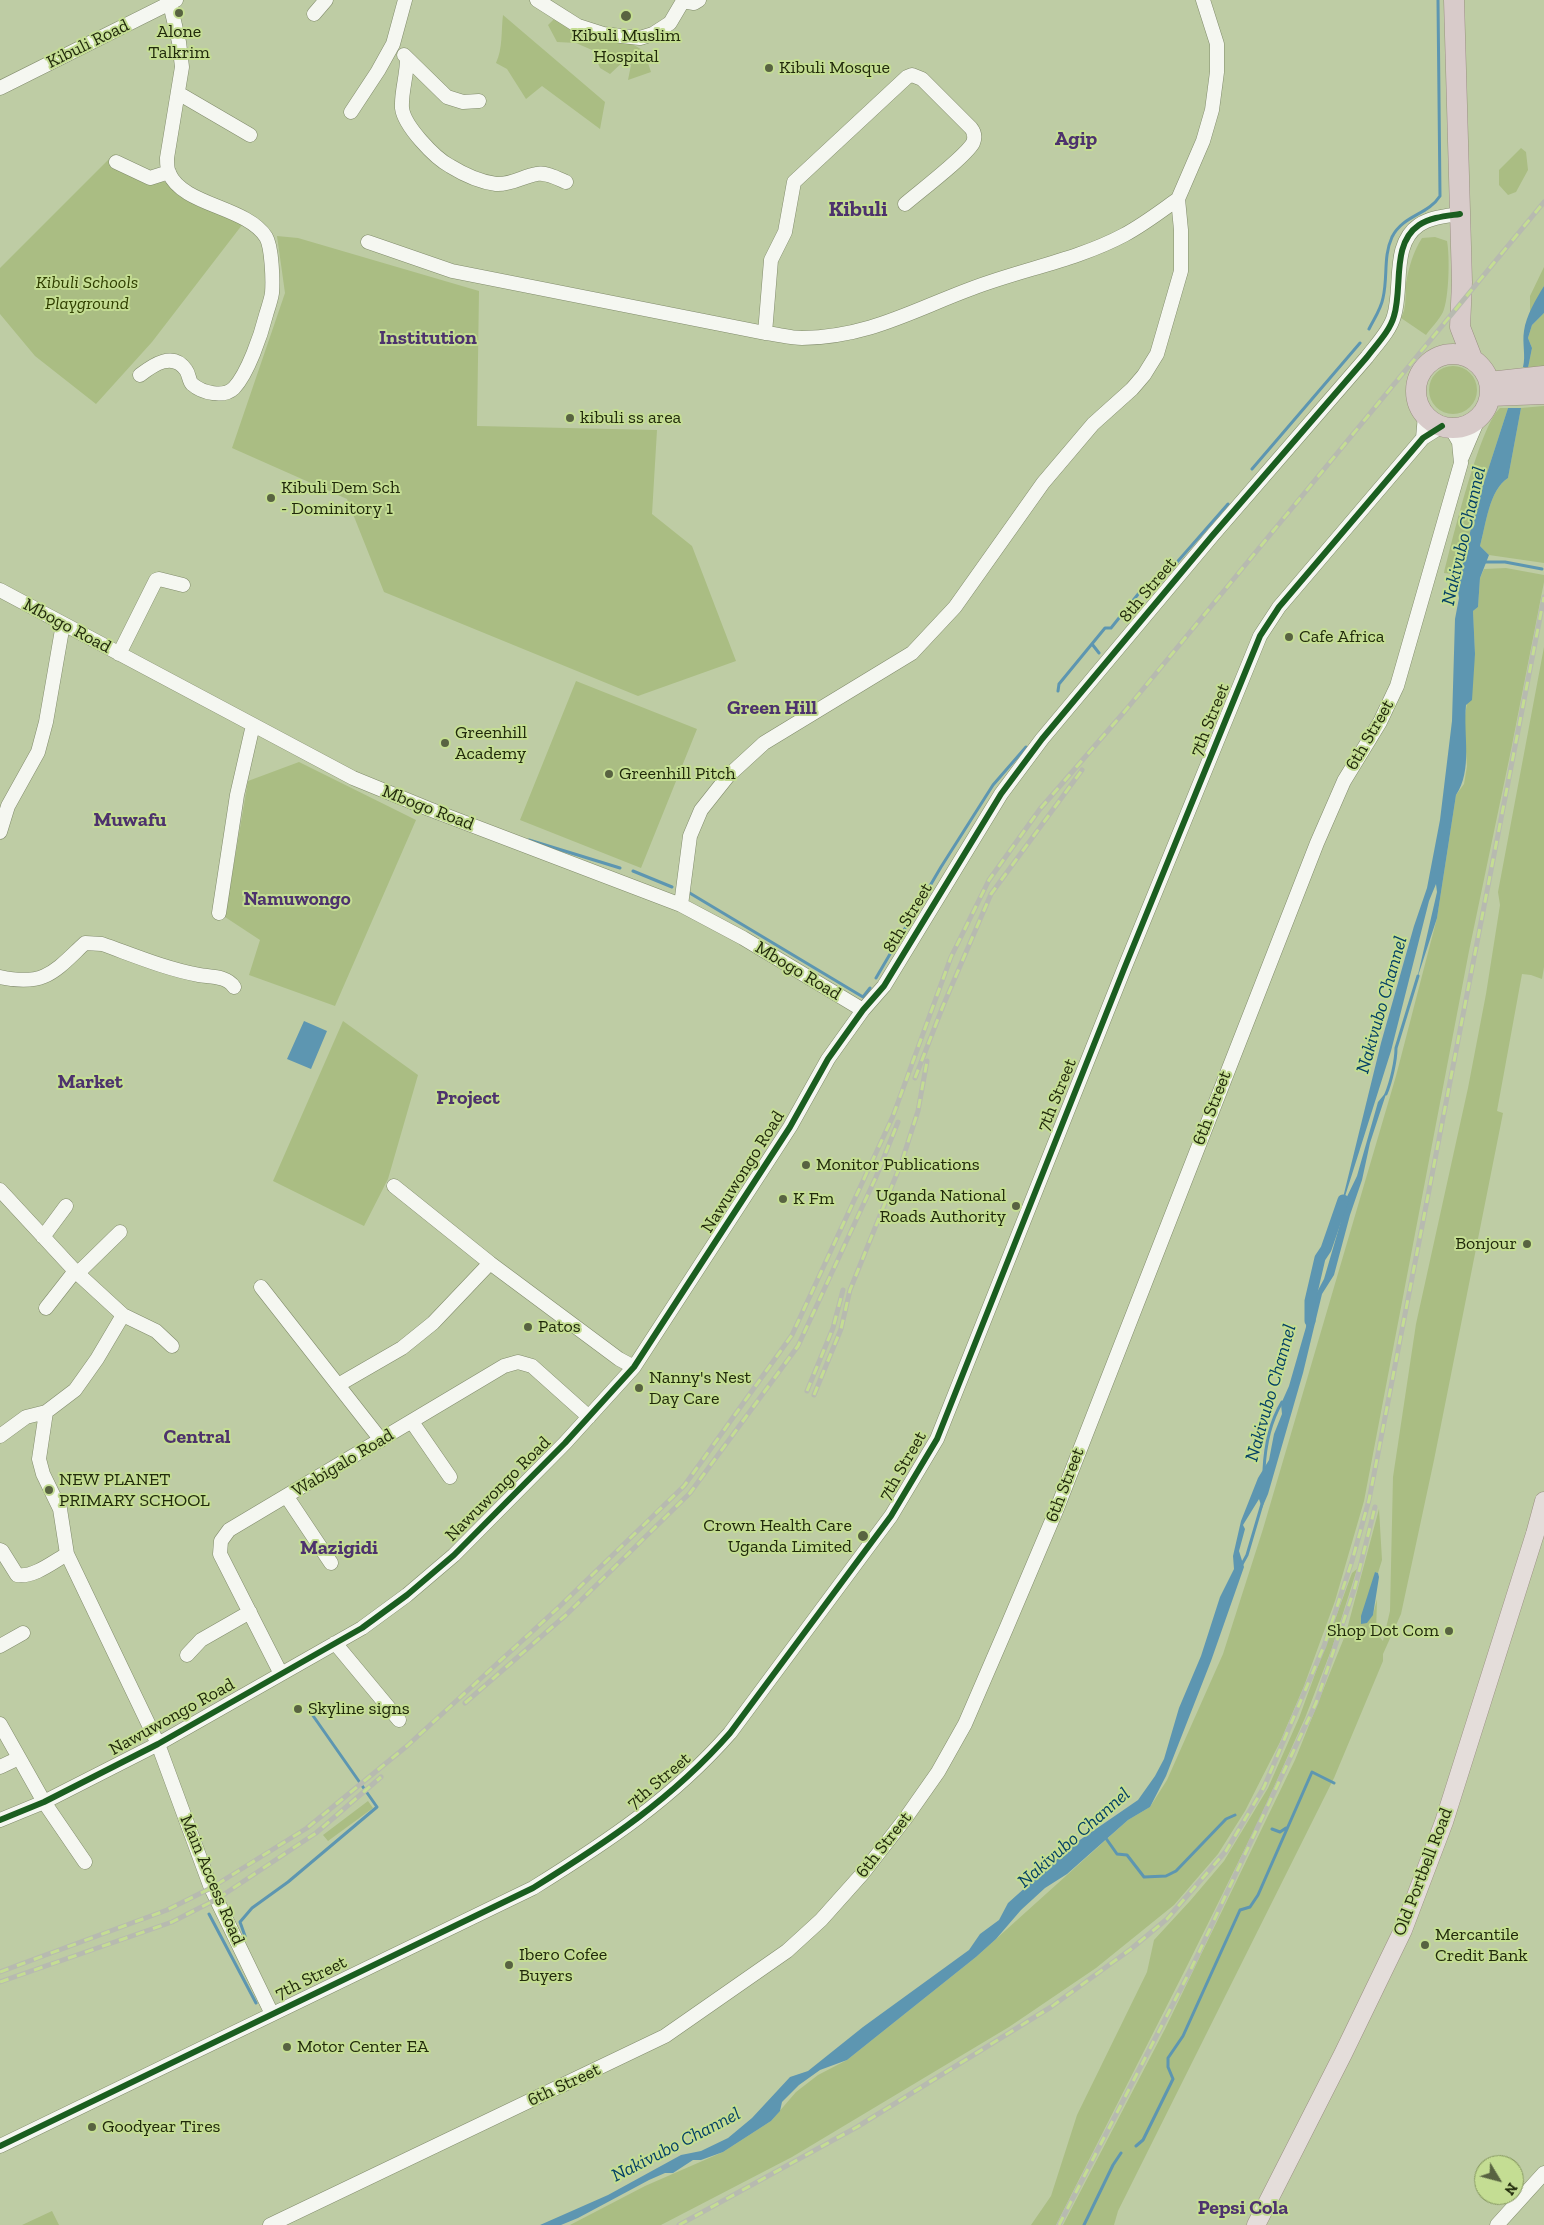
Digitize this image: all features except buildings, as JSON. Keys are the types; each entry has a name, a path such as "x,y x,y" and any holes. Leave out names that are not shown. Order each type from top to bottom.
{"highway":[{"path":"1454,0 1460,214 1460,327 1472,358"},
{"path":"1439,357 1460,327"},
{"path":"1458,354 1472,358 1483,368 1490,389 1486,407 1479,417 1469,424 1447,427 1425,415 1418,400 1417,384 1420,373 1427,364 1439,357 1458,354"},
{"path":"1490,389 1530,386"}],"main road":[{"name":"Old Portbell Road","path":"1256,2225 1343,2054 1403,1930 1444,1822 1544,1500"}],"street":[{"path":"314,14 326,0"},
{"path":"352,112 393,44 405,0"},
{"path":"537,0 578,26 603,34 640,38 653,34 670,23 682,1 694,3 699,0"},
{"path":"681,905 690,836 701,810 718,787 744,760 764,744 912,654 954,607 1043,484 1078,441 1144,375 1157,354 1181,271 1181,230 1178,199 1203,140 1212,110 1217,72 1217,44 1210,17 1203,0"},
{"path":"1210,17 1212,0"},
{"path":"140,375 157,362 168,360 182,365 191,383 205,392 221,394 233,389 254,353 272,294 267,238 260,230 228,211 177,185 168,172 167,158 182,67 173,2"},
{"name":"Kibuli Road","path":"0,88 173,2"},
{"path":"393,44 447,97 463,102 479,101"},
{"path":"407,59 403,92 404,118 414,132 442,161 450,167 480,180 497,184 514,182 537,173 549,175 566,182"},
{"path":"764,333 771,260 785,232 794,182 866,113 907,76 912,75 922,79 971,128 975,137 964,154 905,204"},
{"path":"178,93 250,135"},
{"path":"116,162 150,178 168,172"},
{"path":"368,242 452,271 764,333 801,338 838,335 871,328 937,304 972,288 1089,250 1125,235 1178,199"},
{"name":"8th Street","path":"862,1010 884,986 1001,794 1042,739 1388,330 1394,317 1397,302 1401,254 1411,233 1420,225 1434,219 1460,214"},
{"path":"1423,438 1425,415"},
{"path":"1461,463 1479,417"},
{"name":"7th Street","path":"0,2146 533,1888 607,1842 673,1792 703,1764 730,1733 891,1516 920,1469 948,1414 1003,1271 1260,636 1279,607 1423,438 1447,427"},
{"name":"6th Street","path":"270,2225 665,2036 779,1956 821,1920 863,1873 905,1819 938,1772 972,1709 1056,1511 1317,843 1344,781 1380,722 1398,686 1461,463 1459,442 1447,427"},
{"path":"119,654 156,580 159,579 183,586"},
{"name":"Mbogo Road","path":"0,590 353,778 681,905 743,938 862,1010"},
{"path":"0,832 8,806 38,752 46,722 62,624"},
{"path":"219,913 237,795 253,725"},
{"path":"0,977 19,981 38,979 58,969 85,943 90,942 102,944 196,974 222,978 231,982 234,987"},
{"name":"Nawuwongo Road","path":"0,1820 44,1802 158,1744 362,1628 407,1595 454,1555 518,1492 634,1367 785,1135 828,1059 862,1010"},
{"path":"394,1186 490,1263 619,1359 634,1367"},
{"path":"0,1190 77,1272 123,1315 156,1331 172,1346"},
{"path":"43,1237 66,1206"},
{"path":"46,1308 77,1272 120,1232"},
{"path":"338,1385 402,1348 433,1323 490,1263"},
{"path":"261,1287 316,1360 381,1440"},
{"path":"0,1436 26,1417 46,1412 74,1390 97,1359 123,1315"},
{"name":"Wabigalo Road","path":"281,1674 220,1554 221,1541 229,1530 504,1366 518,1362 532,1366 589,1417"},
{"name":"Main Access Road","path":"46,1412 39,1459 43,1474 60,1508 67,1554 158,1744 211,1888 272,2014"},
{"path":"412,1422 450,1477"},
{"path":"287,1497 332,1563"},
{"path":"0,1550 17,1575 22,1576 31,1574 67,1554"},
{"path":"188,1655 201,1640 250,1612"},
{"path":"0,1646 23,1633"},
{"path":"335,1643 399,1720"},
{"path":"0,1724 44,1802 85,1862"},
{"path":"0,1767 20,1758"},
{"path":"1497,2225 1544,2173"}],"green space":[{"path":"503,15 605,102 600,129 542,86 526,99 507,69 496,63 501,45"},
{"path":"558,15 580,35 629,42 644,51 651,72 628,80 631,65 624,61 610,74 600,68 592,50 576,43 557,42 548,25"},
{"path":"1521,148 1526,152 1528,170 1516,192 1508,195 1499,185 1499,170"},
{"name":"Kibuli Schools Playground","path":"114,154 242,225 152,342 96,404 35,356 0,314 0,268"},
{"path":"277,236 298,238 479,291 477,426 657,430 652,514 692,546 736,661 638,696 384,592 347,499 232,448 285,293"},
{"path":"1435,237 1447,241 1448,288 1443,312 1426,335 1401,318 1405,306 1407,277 1414,254 1422,238"},
{"path":"1544,267 1544,286 1530,315 1530,296"},
{"path":"1544,313 1544,366 1528,368 1532,348 1528,338 1532,325"},
{"path":"1448,366 1458,366 1467,370 1473,376 1476,381 1476,399 1467,410 1458,414 1448,414 1439,410 1433,404 1429,395 1429,385 1433,376 1439,370"},
{"path":"1544,406 1544,563 1489,555 1480,546 1486,518 1496,491 1508,478 1521,408"},
{"path":"1500,408 1508,408 1476,507 1460,575 1444,573 1476,459 1492,419"},
{"path":"1506,568 1544,575 1544,582 1469,951 1364,1501 1335,1601 1304,1686 1280,1742 1245,1811 1218,1854 1174,1905 1096,1968 1009,2027 792,2157 661,2225 570,2225 645,2186 723,2152 771,2121 796,2092 818,2075 847,2060 976,1957 1128,1820 1150,1807 1167,1780 1223,1654 1263,1529 1396,1076 1437,918 1456,795 1464,784 1467,766 1464,722 1475,654 1473,611 1478,607 1480,578 1484,569"},
{"path":"1544,647 1544,967 1542,979 1522,974 1497,1111 1503,1113 1434,1460 1401,1614 1383,1654 1383,1661 1334,1778 1118,2211 1114,2225 1063,2225 1165,2029 1295,1760 1346,1633 1379,1509 1382,1560 1378,1573 1375,1572 1373,1615 1377,1599 1376,1633 1383,1641 1390,1611 1393,1477 1416,1324 1468,1088 1486,994 1500,905 1498,892"},
{"name":"Greenhill Pitch","path":"576,681 697,729 641,868 520,820"},
{"path":"299,762 416,820 335,1006 249,975 260,940 225,917 248,781"},
{"path":"343,1021 418,1075 388,1179 364,1226 273,1181"},
{"path":"1357,1569 1332,1648 1305,1718 1259,1820 1188,1964 1056,2225 1031,2225 1051,2196 1077,2115 1147,1972 1154,1940 1224,1861 1268,1788 1299,1718 1352,1573"},
{"path":"368,1801 373,1808 328,1841 323,1835"},
{"path":"52,2211 59,2225 22,2225"}],"water":[{"path":"1544,286 1544,313 1532,325 1528,338 1532,348 1528,368 1523,367 1525,325"},
{"path":"1508,408 1521,408 1508,478 1496,491 1492,499 1480,546 1489,555 1480,578 1478,607 1473,611 1475,654 1472,700 1466,705 1465,716 1466,763 1461,785 1456,795 1437,918 1417,979 1437,892 1436,884 1429,901 1391,1051 1341,1209 1357,1176 1378,1102 1387,1091 1370,1143 1362,1180 1350,1215 1334,1275 1322,1294 1303,1373 1268,1494 1262,1508 1259,1499 1243,1525 1245,1529 1239,1551 1244,1567 1211,1661 1166,1776 1150,1807 1128,1820 1067,1874 1045,1888 976,1957 847,2060 820,2070 799,2085 782,2102 780,2111 771,2121 723,2152 701,2160 693,2160 673,2173 665,2173 649,2180 578,2218 561,2225 540,2225 608,2195 681,2155 701,2151 728,2138 752,2118 790,2077 808,2071 863,2027 969,1950 980,1934 999,1920 1008,1903 1074,1844 1138,1800 1155,1776 1164,1759 1179,1708 1201,1656 1220,1597 1234,1569 1233,1556 1241,1521 1258,1478 1269,1460 1274,1434 1282,1414 1281,1404 1289,1386 1306,1327 1307,1311 1324,1279 1341,1221 1339,1214 1381,1043 1414,926 1427,888 1440,820 1452,721 1455,619 1459,598 1460,575 1476,507"},
{"path":"304,1021 327,1031 311,1069 287,1059"},
{"path":"1375,1572 1378,1573 1379,1577 1373,1615 1367,1623 1361,1624 1361,1616"}],"waterway":[{"path":"1369,329 1382,302 1389,245 1392,237 1402,224 1429,207 1440,196 1438,0"},
{"path":"1252,469 1360,343"},
{"path":"1157,585 1228,504"},
{"path":"1483,562 1505,562 1542,569"},
{"path":"1058,691 1059,684 1105,628 1111,628 1143,588"},
{"path":"1092,644 1099,653"},
{"path":"876,978 941,867 993,785 1026,747"},
{"path":"529,840 620,868"},
{"path":"633,871 672,887"},
{"path":"688,892 863,997 870,988"},
{"path":"1386,1094 1393,1071 1396,1048 1418,976"},
{"name":"Nakivubo Channel","path":"1310,1321 1310,1301 1320,1258 1326,1249 1343,1200"},
{"path":"1264,1470 1269,1435 1274,1418 1282,1402"},
{"path":"1241,1566 1247,1555 1262,1504"},
{"path":"245,1936 240,1922 252,1908 288,1882 377,1807 309,1710"},
{"path":"1136,2146 1143,2140 1173,2079 1168,2067 1168,2058 1183,2036 1240,1910 1250,1907 1258,1895 1312,1772 1334,1783"},
{"path":"1105,1837 1117,1854 1127,1855 1144,1877 1166,1876 1176,1871 1226,1819 1235,1815"},
{"path":"1272,1829 1280,1832 1286,1828"},
{"path":"209,1914 256,2003"},
{"path":"1084,2225 1113,2165 1121,2153"}],"railway":[{"path":"0,1972 167,1910 211,1888 307,1828 407,1746 559,1607 684,1486 792,1335 893,1116 951,957 989,880 1040,809 1125,711 1544,202"},
{"path":"679,2225 857,2127 1051,2007 1131,1949 1167,1919 1226,1851 1264,1787 1324,1646 1352,1561 1369,1500 1544,597"},
{"path":"915,1078 943,1006 991,894 1082,770"},
{"path":"814,1395 841,1329 850,1290 902,1161 918,1111 927,1061"},
{"path":"465,1703 566,1615 690,1493 798,1346 876,1177 898,1122"},
{"path":"807,1391 833,1328 843,1290"},
{"path":"1059,2225 1192,1967 1316,1703 1355,1587 1375,1507"},
{"path":"0,1982 172,1922 217,1899 316,1833 381,1777"}],"cycle path":[{"path":"0,1820 44,1802 158,1744 362,1628 407,1595 454,1555 565,1443 634,1367 790,1127 828,1059 863,1010 884,986 1001,794 1042,739 1212,536 1382,338 1389,327 1397,305 1401,254 1410,233 1419,225 1429,220 1460,214"},
{"path":"0,2146 533,1888 587,1854 638,1818 685,1779 730,1733 891,1516 937,1439 1124,969 1260,636 1279,607 1423,438 1442,426"}],"place":[{"name":"Alone Talkrim","path":"179,13"},
{"name":"Kibuli Muslim Hospital","path":"626,16"},
{"name":"Kibuli Mosque","path":"769,68"},
{"name":"kibuli ss area","path":"570,418"},
{"name":"Kibuli Dem Sch - Dominitory 1","path":"271,498"},
{"name":"Cafe Africa","path":"1289,637"},
{"name":"Greenhill Academy","path":"445,743"},
{"name":"Greenhill Pitch","path":"609,774"},
{"name":"Monitor Publications","path":"806,1165"},
{"name":"K Fm","path":"783,1199"},
{"name":"Uganda National Roads Authority","path":"1016,1206"},
{"name":"Bonjour","path":"1527,1244"},
{"name":"Patos","path":"528,1327"},
{"name":"Nanny's Nest Day Care","path":"639,1388"},
{"name":"NEW PLANET PRIMARY SCHOOL","path":"49,1490"},
{"name":"Crown Health Care Uganda Limited","path":"863,1536"},
{"name":"Shop Dot Com","path":"1449,1631"},
{"name":"Skyline signs","path":"298,1709"},
{"name":"Mercantile Credit Bank","path":"1425,1945"},
{"name":"Ibero Cofee Buyers","path":"509,1965"},
{"name":"Motor Center EA","path":"287,2047"},
{"name":"Goodyear Tires","path":"92,2127"}],"district":[{"name":"Agip","path":"1076,139"},
{"name":"Kibuli","path":"858,210"},
{"name":"Institution","path":"428,338"},
{"name":"Green Hill","path":"772,708"},
{"name":"Muwafu","path":"130,820"},
{"name":"Namuwongo","path":"297,900"},
{"name":"Market","path":"90,1082"},
{"name":"Project","path":"468,1098"},
{"name":"Central","path":"197,1437"},
{"name":"Mazigidi","path":"339,1548"},
{"name":"Pepsi Cola","path":"1243,2208"}]}
